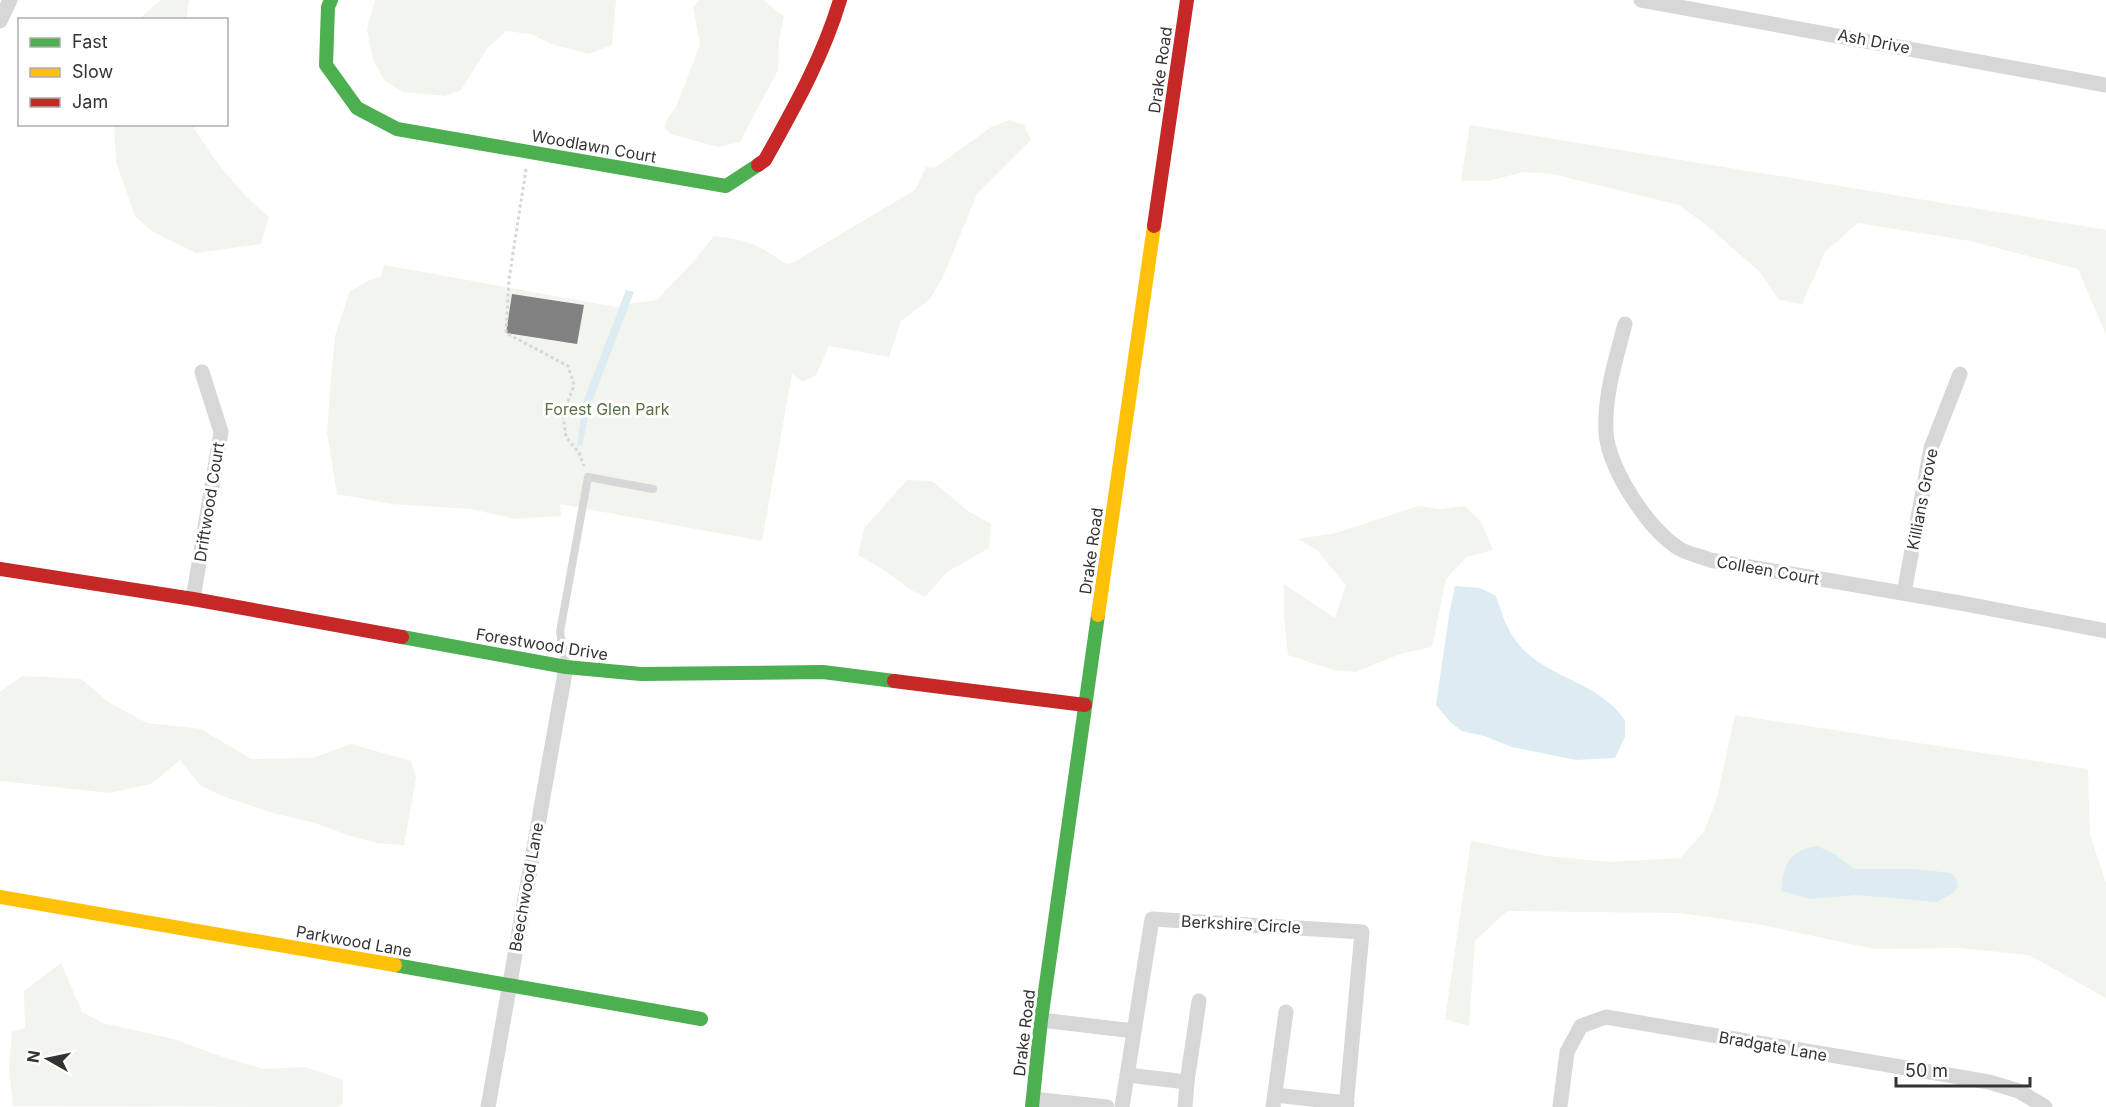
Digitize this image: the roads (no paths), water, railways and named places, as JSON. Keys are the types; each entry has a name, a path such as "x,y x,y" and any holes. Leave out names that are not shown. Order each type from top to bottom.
{"street":[{"path":"0,21 10,0"},
{"name":"Woodlawn Court","path":"331,0 328,7 326,65 357,108 397,129 726,186 765,160 806,86 830,34 840,0"},
{"name":"Drake Road","path":"1032,1103 1041,1020 1085,705 1187,0"},
{"name":"Ash Drive","path":"1641,0 2106,85"},
{"name":"Colleen Court","path":"1625,324 1611,375 1606,432 1609,450 1628,490 1654,527 1680,549 1710,560 2106,631"},
{"name":"Driftwood Court","path":"193,599 221,432 202,372"},
{"name":"Killians Grove","path":"1904,593 1931,448 1960,374"},
{"name":"Forestwood Drive","path":"0,568 193,599 566,667 641,674 823,672 1085,705"},
{"name":"Beechwood Lane","path":"488,1107 566,667"},
{"name":"Parkwood Lane","path":"0,897 701,1019"},
{"name":"Berkshire Circle","path":"1134,1030 1152,919 1362,932 1346,1105"},
{"path":"1185,1107 1199,1002"},
{"path":"1286,1012 1274,1101 1346,1105"},
{"name":"Bradgate Lane","path":"1560,1107 1567,1052 1581,1026 1606,1017 1989,1082 2019,1091 2044,1107"},
{"path":"1041,1020 1134,1030 1122,1107"},
{"path":"1127,1075 1187,1082"},
{"path":"1032,1103 1107,1107"}],"lane":[{"path":"566,667 560,632 588,477 653,489"}],"park label":[{"name":"Forest Glen Park","path":"607,409"}]}
